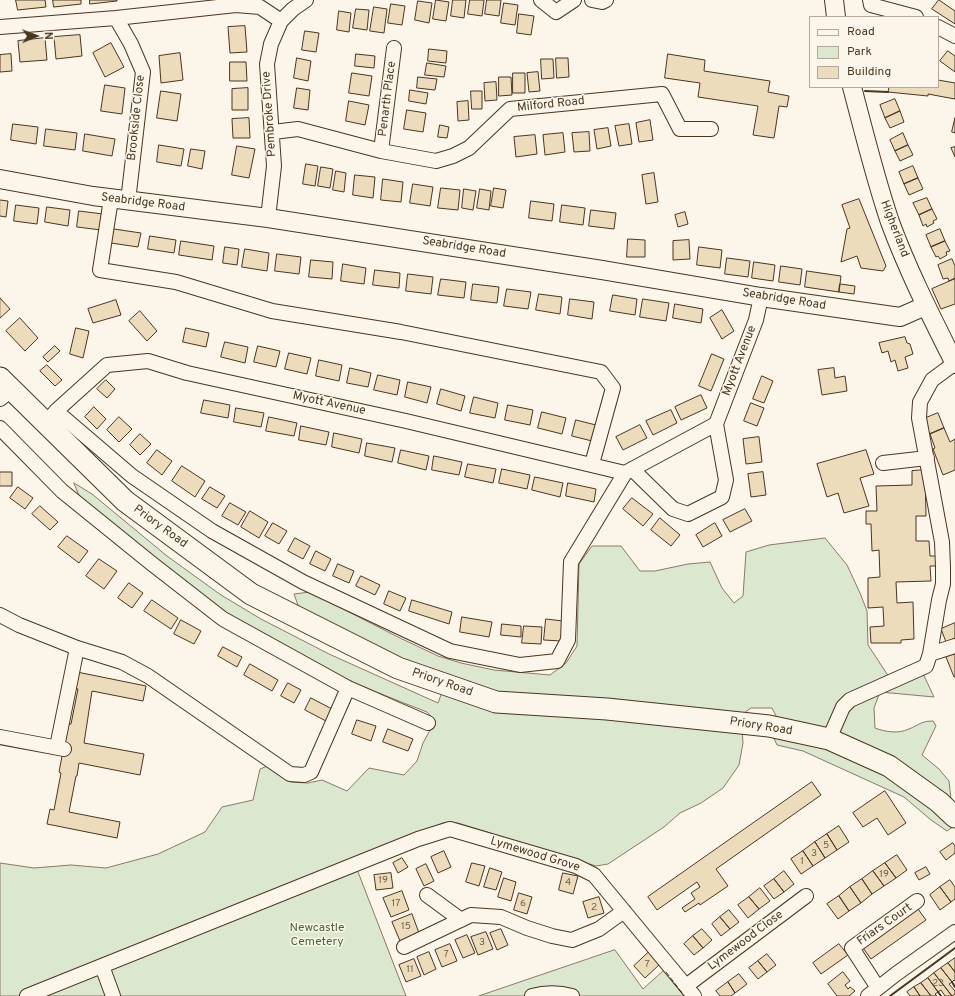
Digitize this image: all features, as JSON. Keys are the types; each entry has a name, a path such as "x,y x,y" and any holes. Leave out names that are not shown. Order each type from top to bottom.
{"highway":[{"name":"Priory Road","path":"4,389 51,417 125,501 251,594 398,668 496,702 607,708 768,726 829,739 889,766 939,802 955,817"}],"main road":[{"path":"834,0 836,16"},
{"name":"Higherland","path":"852,88 875,178 898,242 925,306 955,364"},
{"name":"Seabridge Road","path":"0,179 93,196 268,218 602,270 761,297 900,317 925,306"}],"street":[{"name":"Pembroke Drive","path":"268,218 274,166 273,132 267,64 271,44 281,21 293,9 306,0"},
{"path":"541,0 556,12 574,0"},
{"path":"592,0 602,2 606,0"},
{"path":"0,27 116,18 236,5 260,7 281,21"},
{"path":"871,7 912,16"},
{"name":"Brookside Close","path":"116,18 131,44 143,72 120,200 100,270 176,282 272,311 401,332 601,372 613,388 592,464"},
{"path":"939,28 955,36"},
{"name":"Penarth Place","path":"381,150 394,48"},
{"name":"Milford Road","path":"273,132 298,129 381,150 436,161 453,156 469,148 510,109 662,94 680,129 711,129"},
{"name":"Myott Avenue","path":"51,417 107,365 148,361 187,373 629,471 673,509 688,514 722,497 726,480 716,424 756,320 761,297"},
{"path":"829,739 844,706 850,700 926,666 930,654 943,584 943,567 942,542 919,418 920,402 932,380 955,364"},
{"name":"Priory Road","path":"51,417 212,531 303,582 450,651 520,665 557,661 568,640 571,562 629,471"},
{"path":"629,471 716,424"},
{"path":"0,428 62,491 223,619 348,688 428,723"},
{"path":"883,463 926,458"},
{"path":"0,615 19,626 77,648 122,662 148,676 290,774 304,775 311,772 348,688"},
{"path":"930,654 955,646"},
{"path":"0,737 60,748 77,648"},
{"name":"Lymewood Grove","path":"28,996 418,839 450,829 576,866 594,875 690,993"},
{"path":"427,895 462,920"},
{"name":"Lymewood Close","path":"690,993 806,896"},
{"name":"Friars Court","path":"873,992 852,948 917,901"},
{"path":"404,947 462,920 471,914 502,917 527,928 552,936 572,940 600,929 624,911"},
{"path":"873,992 955,932"},
{"path":"102,966 113,996"},
{"path":"532,996 544,993 560,993 572,996"}],"green space":[{"name":"Newcastle Cemetery","path":"74,483 92,494 167,556 221,595 261,619 329,654 438,703 448,676 398,658 299,608 294,594 310,592 438,656 461,663 494,670 550,675 566,663 577,646 579,564 592,546 621,546 640,571 655,571 688,564 710,562 722,588 734,603 743,596 746,552 769,545 825,538 847,565 860,593 867,611 868,645 889,677 918,663 934,697 880,692 874,708 875,728 901,732 923,722 933,721 936,726 922,755 939,769 949,781 954,826 947,831 931,820 904,797 803,751 777,745 773,736 777,718 772,708 751,708 741,715 743,743 739,765 723,788 701,803 680,813 664,827 608,864 596,866 458,823 443,823 353,859 406,996 0,996 0,863 34,868 71,865 106,868 158,854 205,832 222,807 253,800 260,769 270,765 291,782 308,783 322,780 347,791 369,768 404,775 417,761 423,743 435,721 427,712 352,682 279,646 213,605 137,547 82,502"},
{"path":"615,950 643,989 664,970 684,996 479,996"}],"building":[{"path":"16,0 45,0 46,7 18,10"},
{"path":"53,0 81,0 81,4 54,7"},
{"path":"90,0 117,0 117,1 90,4"},
{"path":"436,0 449,2 446,21 433,19"},
{"path":"453,0 466,0 464,18 451,16"},
{"path":"470,0 484,0 482,16 468,14"},
{"path":"487,0 501,0 499,16 485,14"},
{"path":"939,0 955,11 955,24 932,9"},
{"path":"418,1 432,3 429,23 415,20"},
{"path":"504,3 518,5 515,25 501,23"},
{"path":"391,4 405,6 402,25 388,23"},
{"path":"374,7 387,9 384,33 370,31"},
{"path":"356,9 369,10 367,30 353,28"},
{"path":"339,11 351,13 349,32 337,30"},
{"path":"519,14 534,16 531,35 517,33"},
{"path":"245,26 247,52 230,53 228,27"},
{"path":"305,31 319,33 316,52 302,50"},
{"path":"80,35 82,56 56,59 54,37"},
{"path":"45,38 47,60 20,62 18,41"},
{"path":"111,43 124,67 105,77 93,53"},
{"path":"429,49 447,51 446,63 428,61"},
{"path":"948,51 955,56 955,72 940,61"},
{"path":"180,53 183,80 161,83 159,56"},
{"path":"11,54 12,71 0,72 0,55"},
{"path":"356,54 375,56 374,68 355,66"},
{"path":"668,54 705,60 704,71 770,81 768,92 789,96 787,107 779,106 774,138 753,135 758,106 698,97 700,83 665,78"},
{"path":"297,58 311,61 308,81 294,78"},
{"path":"556,58 568,58 569,77 557,78"},
{"path":"541,59 553,59 554,78 542,79"},
{"path":"230,62 246,62 247,81 230,81"},
{"path":"427,63 446,66 444,77 425,75"},
{"path":"538,72 540,91 529,92 527,73"},
{"path":"352,73 372,76 369,96 349,93"},
{"path":"513,73 525,73 525,93 513,93"},
{"path":"418,77 437,79 435,90 417,88"},
{"path":"499,77 511,77 512,95 499,96"},
{"path":"939,80 955,83 955,99 928,94 928,96 888,92 889,88 939,88"},
{"path":"496,82 497,100 485,101 484,83"},
{"path":"105,85 125,88 122,114 101,111"},
{"path":"248,88 248,110 232,110 232,89"},
{"path":"297,88 310,90 308,110 294,108"},
{"path":"410,90 428,93 426,104 409,101"},
{"path":"161,91 181,94 177,121 157,118"},
{"path":"471,91 482,91 482,109 472,109"},
{"path":"895,99 900,111 885,118 880,105"},
{"path":"349,101 369,105 365,125 346,121"},
{"path":"468,101 469,120 458,121 457,102"},
{"path":"407,110 426,113 423,132 404,129"},
{"path":"900,111 904,122 890,128 885,118"},
{"path":"249,118 250,138 233,138 232,119"},
{"path":"955,118 955,133 952,132"},
{"path":"650,120 653,140 639,142 636,123"},
{"path":"13,124 38,127 36,144 11,140"},
{"path":"629,124 632,144 619,146 615,126"},
{"path":"440,125 449,127 447,138 438,137"},
{"path":"608,128 611,146 597,149 594,130"},
{"path":"46,129 77,133 75,150 44,146"},
{"path":"589,132 590,151 574,152 572,133"},
{"path":"563,133 565,152 545,155 543,135"},
{"path":"903,133 908,145 895,151 890,140"},
{"path":"85,134 115,139 112,156 83,151"},
{"path":"535,135 537,154 516,157 514,137"},
{"path":"159,145 184,149 181,166 157,162"},
{"path":"908,145 913,155 900,161 895,151"},
{"path":"237,146 255,149 249,178 232,175"},
{"path":"955,147 955,157 951,148"},
{"path":"191,149 205,151 202,169 188,166"},
{"path":"306,164 318,166 315,186 303,184"},
{"path":"913,166 918,178 904,184 899,172"},
{"path":"321,167 333,169 330,188 318,186"},
{"path":"336,171 346,173 344,192 333,190"},
{"path":"654,173 658,202 646,204 642,175"},
{"path":"355,175 375,177 373,198 353,195"},
{"path":"918,178 923,189 909,195 904,184"},
{"path":"383,179 403,182 401,202 381,200"},
{"path":"413,184 433,187 430,206 410,203"},
{"path":"441,188 460,190 458,210 438,208"},
{"path":"494,188 506,190 503,208 491,206"},
{"path":"464,189 476,191 473,210 462,208"},
{"path":"480,189 491,191 489,210 477,208"},
{"path":"927,198 932,209 919,215 913,203"},
{"path":"859,199 886,266 883,271 861,268 857,256 841,262 847,229 850,228 842,205"},
{"path":"0,200 8,201 6,217 0,216"},
{"path":"531,201 554,204 552,221 529,218"},
{"path":"16,205 39,208 37,224 14,221"},
{"path":"562,205 585,208 583,225 560,222"},
{"path":"47,207 70,210 68,226 45,222"},
{"path":"932,209 937,219 933,221 934,223 927,227 926,224 923,226 919,215"},
{"path":"591,210 616,213 614,229 589,226"},
{"path":"79,211 103,214 101,230 77,227"},
{"path":"685,212 688,224 678,227 675,215"},
{"path":"114,229 141,233 138,247 111,243"},
{"path":"940,229 945,241 931,247 926,235"},
{"path":"150,236 176,240 174,253 148,249"},
{"path":"628,239 645,240 645,257 627,257"},
{"path":"689,240 690,259 673,260 673,241"},
{"path":"181,241 214,246 212,260 179,255"},
{"path":"945,241 950,251 946,252 947,255 940,259 938,256 936,257 931,247"},
{"path":"225,247 239,249 237,265 223,263"},
{"path":"699,247 722,250 720,268 697,265"},
{"path":"245,249 269,253 267,271 242,267"},
{"path":"277,254 301,257 299,274 275,271"},
{"path":"727,258 750,261 748,277 725,274"},
{"path":"952,259 955,266 955,278 949,281 948,278 943,279 938,265"},
{"path":"311,260 333,262 332,279 309,277"},
{"path":"754,262 775,265 773,281 752,278"},
{"path":"343,264 366,268 364,284 341,281"},
{"path":"781,266 802,269 800,285 779,282"},
{"path":"375,270 400,273 399,288 373,285"},
{"path":"807,271 841,276 839,292 805,287"},
{"path":"408,274 433,277 431,294 406,291"},
{"path":"441,279 466,282 464,298 438,295"},
{"path":"955,279 955,304 941,309 932,289"},
{"path":"473,284 499,287 497,303 471,300"},
{"path":"840,284 855,286 854,294 839,292"},
{"path":"507,289 531,292 528,309 504,306"},
{"path":"539,294 562,297 560,314 536,310"},
{"path":"613,295 637,299 635,315 610,311"},
{"path":"0,298 10,309 0,318"},
{"path":"570,299 594,302 592,319 568,315"},
{"path":"643,299 669,303 666,321 640,317"},
{"path":"116,300 121,315 93,323 88,309"},
{"path":"675,304 703,309 701,323 673,318"},
{"path":"722,310 734,331 722,339 710,318"},
{"path":"140,311 157,331 147,341 129,321"},
{"path":"20,318 38,338 25,351 6,331"},
{"path":"76,328 89,331 83,358 70,354"},
{"path":"186,328 209,333 206,347 183,342"},
{"path":"905,337 907,343 910,344 913,354 905,357 908,368 898,371 895,360 891,362 888,351 882,353 879,343"},
{"path":"225,342 248,347 245,363 221,357"},
{"path":"55,346 60,351 48,362 43,357"},
{"path":"258,346 280,351 276,367 254,362"},
{"path":"289,353 311,358 307,374 285,369"},
{"path":"712,354 724,359 711,391 699,386"},
{"path":"319,360 342,365 339,381 316,376"},
{"path":"47,365 62,380 55,386 40,371"},
{"path":"350,368 371,373 368,387 347,383"},
{"path":"834,368 835,378 845,376 847,391 822,395 818,370"},
{"path":"378,375 400,380 397,395 374,390"},
{"path":"762,376 773,381 764,403 753,399"},
{"path":"106,380 115,389 107,398 97,389"},
{"path":"408,382 431,387 427,403 405,397"},
{"path":"441,389 465,396 461,411 437,404"},
{"path":"701,395 707,408 681,420 675,407"},
{"path":"474,397 498,403 495,418 470,413"},
{"path":"204,400 230,405 228,418 201,413"},
{"path":"751,403 764,408 757,426 744,421"},
{"path":"508,405 533,410 530,425 505,420"},
{"path":"94,407 106,419 97,429 85,417"},
{"path":"236,408 264,413 261,427 234,422"},
{"path":"671,410 677,423 653,435 646,421"},
{"path":"542,412 566,418 562,434 538,428"},
{"path":"938,413 944,428 930,434 928,431 926,418"},
{"path":"119,417 132,429 119,442 107,430"},
{"path":"269,417 297,423 294,436 266,431"},
{"path":"576,420 600,426 596,442 572,436"},
{"path":"640,425 647,438 623,450 616,437"},
{"path":"301,426 329,432 326,445 299,440"},
{"path":"944,428 950,442 955,439 955,470 943,475 933,449 935,448 930,434"},
{"path":"334,433 362,439 359,453 332,447"},
{"path":"140,434 151,444 140,455 130,445"},
{"path":"759,437 762,462 746,464 743,439"},
{"path":"367,443 395,448 392,462 365,456"},
{"path":"157,450 172,461 162,475 147,463"},
{"path":"401,450 429,456 426,470 398,463"},
{"path":"866,450 874,474 860,478 869,506 844,513 838,493 827,497 817,464"},
{"path":"434,456 462,462 459,475 432,470"},
{"path":"468,464 496,469 493,483 465,477"},
{"path":"182,466 205,481 195,497 172,481"},
{"path":"502,469 530,475 527,489 499,483"},
{"path":"925,470 926,516 916,516 916,541 929,541 930,556 936,556 936,566 930,566 931,581 896,582 897,603 913,602 914,639 901,640 901,643 871,643 870,627 884,626 883,607 868,608 868,578 880,577 879,550 872,551 871,524 866,524 866,511 877,511 876,486 912,485 912,471"},
{"path":"0,472 12,472 12,486 0,486"},
{"path":"763,472 766,495 751,497 748,474"},
{"path":"535,477 563,483 560,497 532,490"},
{"path":"568,483 596,489 594,502 566,496"},
{"path":"18,487 33,498 25,509 10,498"},
{"path":"210,487 225,496 217,508 202,499"},
{"path":"632,498 653,514 643,526 623,509"},
{"path":"230,503 246,512 238,525 222,516"},
{"path":"40,506 58,522 50,530 32,514"},
{"path":"745,509 752,521 730,532 723,520"},
{"path":"250,511 268,522 259,538 241,527"},
{"path":"660,518 680,535 671,546 651,530"},
{"path":"273,523 287,531 279,544 265,536"},
{"path":"715,523 722,536 703,547 696,535"},
{"path":"67,536 88,551 79,563 58,547"},
{"path":"295,538 310,546 303,559 288,551"},
{"path":"316,551 331,559 325,571 310,564"},
{"path":"99,559 117,571 104,589 86,576"},
{"path":"338,564 354,571 349,583 333,576"},
{"path":"361,576 380,585 375,595 356,586"},
{"path":"129,583 143,593 132,608 118,598"},
{"path":"389,591 406,598 400,611 384,604"},
{"path":"152,600 178,618 171,629 144,611"},
{"path":"412,600 452,612 449,624 409,611"},
{"path":"462,617 492,622 489,637 460,632"},
{"path":"546,619 563,621 561,641 544,640"},
{"path":"181,620 201,631 194,644 174,634"},
{"path":"955,623 955,638 946,642 941,629"},
{"path":"502,624 521,626 521,637 501,635"},
{"path":"524,626 542,627 541,644 522,643"},
{"path":"223,647 242,657 237,667 218,656"},
{"path":"955,653 955,677 954,677 946,657"},
{"path":"250,664 278,680 272,691 244,675"},
{"path":"77,672 146,686 143,701 92,691 84,743 144,754 140,775 79,763 69,812 120,822 117,838 47,824 50,809 54,810 68,724 71,724 78,689 74,688"},
{"path":"288,683 301,690 294,703 281,696"},
{"path":"311,698 332,709 326,721 305,710"},
{"path":"357,720 376,726 371,741 352,734"},
{"path":"388,729 413,739 408,751 383,742"},
{"path":"812,782 821,795 716,869 728,886 700,905 699,903 685,912 682,908 695,899 691,893 700,887 697,882 657,910 648,897"},
{"path":"885,791 906,823 888,835 877,818 863,827 853,813"},
{"path":"839,826 849,842 837,850 827,834"},
{"path":"827,834 837,850 825,858 815,842"},
{"path":"815,842 825,858 813,866 803,851"},
{"path":"953,843 955,846 955,853 946,860 940,852"},
{"path":"444,851 451,867 438,873 431,857"},
{"path":"803,851 813,866 801,874 791,859"},
{"path":"897,855 907,870 896,878 885,863"},
{"path":"402,858 408,867 398,873 393,863"},
{"path":"472,863 485,866 479,886 466,882"},
{"path":"885,863 896,878 884,886 873,871"},
{"path":"426,864 434,881 424,886 416,869"},
{"path":"926,867 930,874 919,880 915,873"},
{"path":"490,868 502,872 496,890 484,887"},
{"path":"784,871 794,884 784,892 774,879"},
{"path":"873,871 884,886 872,894 862,879"},
{"path":"391,873 393,888 376,890 374,875"},
{"path":"563,873 578,876 573,894 559,890"},
{"path":"504,878 516,882 511,901 498,897"},
{"path":"774,879 784,892 774,899 764,886"},
{"path":"862,879 872,894 861,903 850,887"},
{"path":"950,880 955,887 955,899 951,902 940,887"},
{"path":"850,887 861,903 849,911 839,896"},
{"path":"940,887 951,902 940,910 930,895"},
{"path":"760,888 770,901 759,909 749,897"},
{"path":"402,891 409,910 391,917 383,898"},
{"path":"519,893 532,897 527,914 514,910"},
{"path":"839,896 849,911 838,919 827,904"},
{"path":"599,897 604,913 588,918 583,902"},
{"path":"749,897 759,909 748,918 738,905"},
{"path":"918,909 926,920 871,959 863,948"},
{"path":"729,910 739,922 730,929 720,917"},
{"path":"412,914 419,933 400,941 392,922"},
{"path":"720,917 730,929 721,936 712,924"},
{"path":"501,929 508,945 497,950 490,933"},
{"path":"702,929 712,940 703,948 693,936"},
{"path":"486,932 493,949 478,955 471,937"},
{"path":"467,935 475,953 463,958 455,940"},
{"path":"693,936 703,948 694,955 684,944"},
{"path":"450,944 457,961 442,967 435,950"},
{"path":"839,944 848,955 821,974 813,963"},
{"path":"429,952 436,969 424,975 417,957"},
{"path":"649,952 660,964 645,978 634,966"},
{"path":"767,954 776,965 767,972 758,961"},
{"path":"955,958 955,972 948,963"},
{"path":"414,959 421,976 406,982 399,965"},
{"path":"758,961 767,972 758,979 749,968"},
{"path":"948,963 955,972 955,981 954,980 952,982 941,968"},
{"path":"941,968 952,982 949,984 955,991 955,994 952,996 934,973"},
{"path":"843,972 850,981 845,985 848,989 850,987 855,991 849,996 837,996 828,984"},
{"path":"934,973 952,996 945,996 941,990 938,992 928,978"},
{"path":"739,974 747,984 735,993 728,982"},
{"path":"928,978 938,992 935,994 937,996 931,996 921,983"},
{"path":"728,982 735,993 731,996 720,996 716,991"},
{"path":"921,983 931,996 920,996 914,987"},
{"path":"914,987 920,996 910,996 907,992"}],"fence":[{"path":"666,972 683,994"}],"wall":[{"path":"865,91 888,92"},
{"path":"890,996 955,948"},
{"path":"952,982 955,987"},
{"path":"938,992 941,996"}]}
